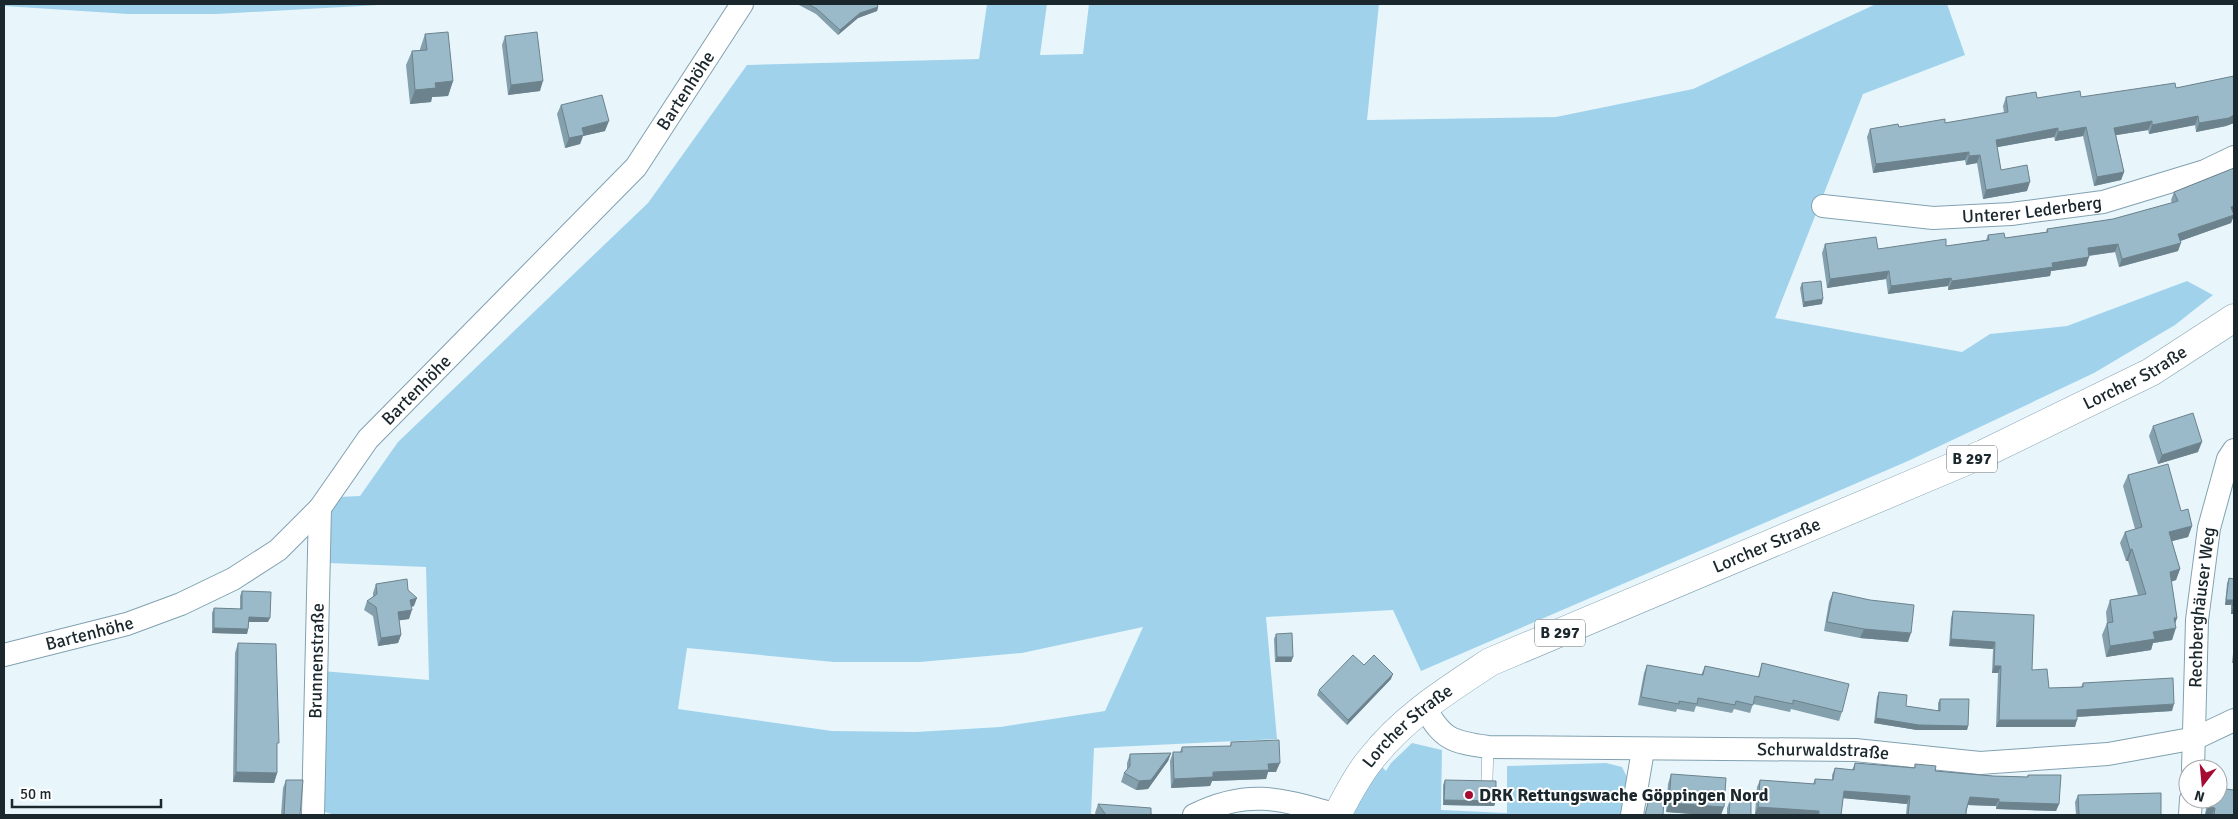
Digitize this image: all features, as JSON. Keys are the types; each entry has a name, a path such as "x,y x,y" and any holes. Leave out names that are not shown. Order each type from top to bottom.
{"main road":[{"name":"Lorcher Straße","path":"1337,815 1370,760 1397,729 1424,706 1490,662 1983,454 2151,372 2234,318"}],"street":[{"name":"Bartenhöhe","path":"4,655 128,624 181,604 234,579 278,550 320,508 368,439 636,167 705,64 742,4"},
{"name":"Unterer Lederberg","path":"1823,206 1933,218 2011,214 2103,202 2197,174 2234,157"},
{"name":"Rechberghäuser Weg","path":"2194,759 2196,738 2197,620 2209,528 2228,481 2228,459 2234,450"},
{"name":"Brunnenstraße","path":"313,815 320,508"},
{"name":"Schurwaldstraße","path":"1424,706 1435,726 1449,738 1464,744 1488,747 1643,750 1855,750 1980,763 2108,754 2196,738 2234,720"},
{"path":"1632,815 1643,750"},
{"path":"1194,815 1216,805 1241,799 1271,798 1337,815"}],"lane":[{"path":"1487,778 1488,747"}],"shaded area":[{"path":"4,4 397,4 216,14 128,14 4,6"},
{"path":"987,4 1047,4 1040,55 1083,54 1089,4 1379,4 1367,120 1556,117 1693,89 1876,4 1947,4 1965,55 1863,94 1775,318 1962,352 1990,334 2067,326 2187,281 2213,295 2175,325 2094,373 1908,461 1421,671 1393,610 1266,617 1277,739 1094,748 1091,815 335,815 321,811 322,671 429,680 426,567 329,563 326,516 338,497 360,496 398,442 648,203 747,65 979,59","holes":["1143,627 1105,711 1000,727 916,732 832,731 678,709 687,648 834,662 920,662 1022,653"]},
{"path":"1412,743 1442,750 1441,810 1507,813 1507,766 1606,763 1622,767 1627,777 1626,815 1353,815 1363,791 1382,767 1386,771 1391,763"}],"building":[{"path":"808,4 877,4 878,7 860,13 840,30 817,9"},
{"path":"448,32 453,81 435,83 436,88 415,90 412,51 427,50 425,34"},
{"path":"537,32 543,81 511,85 505,36"},
{"path":"2234,76 2234,115 2229,118 2199,123 2198,116 2152,125 2152,121 2114,128 2124,172 2097,177 2086,127 2058,132 2058,128 1996,140 2001,170 2027,165 2030,182 1986,190 1980,155 1969,156 1969,152 1876,164 1870,129 1898,124 1899,127 1945,119 1945,123 2008,112 2006,97 2036,92 2037,98 2080,91 2081,97 2175,83 2176,88"},
{"path":"602,95 609,121 582,128 584,135 569,138 561,105"},
{"path":"2234,168 2234,206 2231,207 2234,215 2178,234 2181,243 2122,259 2118,244 2088,248 2089,257 2052,263 2053,267 1952,281 1951,278 1891,286 1889,271 1830,279 1825,244 1876,237 1878,249 1946,239 1946,246 1989,240 1988,235 2004,233 2005,238 2048,232 2047,229 2113,219 2178,201 2174,192"},
{"path":"1821,281 1823,299 1804,302 1802,283"},
{"path":"2193,413 2202,442 2162,455 2153,426"},
{"path":"2168,464 2181,511 2188,509 2192,526 2169,532 2180,569 2170,572 2177,618 2174,618 2176,628 2153,632 2155,639 2110,646 2107,623 2113,622 2110,600 2146,594 2125,532 2142,527 2128,475"},
{"path":"2229,578 2234,579 2234,609 2232,609 2233,600 2226,600"},
{"path":"407,579 408,590 417,598 410,600 412,610 398,612 401,635 381,638 376,607 367,601 377,594 376,584"},
{"path":"242,591 271,592 270,618 249,617 248,629 214,628 214,608 242,609"},
{"path":"1833,592 1870,600 1914,605 1911,633 1864,629 1827,622"},
{"path":"1953,611 2034,615 2032,670 2047,669 2049,688 2083,687 2083,683 2173,678 2174,704 2077,710 2077,720 1999,720 2001,666 1994,666 1995,642 1951,639"},
{"path":"1292,633 1293,657 1277,657 1276,634"},
{"path":"238,643 276,644 279,743 277,743 277,773 236,772"},
{"path":"1353,655 1364,665 1374,655 1393,674 1348,720 1319,690"},
{"path":"1762,663 1849,684 1842,712 1793,700 1793,704 1755,696 1753,705 1736,701 1735,705 1698,698 1697,704 1679,701 1679,704 1641,697 1647,665 1703,675 1705,666 1759,677"},
{"path":"1879,692 1907,695 1906,706 1940,711 1940,699 1969,699 1968,726 1919,725 1876,718"},
{"path":"1279,740 1280,763 1268,764 1269,770 1213,772 1213,777 1174,779 1173,752 1182,752 1182,747 1231,746 1231,742"},
{"path":"1171,753 1151,780 1139,781 1124,773 1130,766 1130,754"},
{"path":"1855,763 1915,768 1915,764 1936,766 1935,771 1993,776 2028,777 2028,775 2061,775 2059,804 1999,802 1999,799 1970,797 1966,815 1908,815 1910,796 1844,791 1841,815 1819,815 1819,811 1758,807 1760,780 1815,784 1815,779 1833,780 1835,768 1854,770"},
{"path":"1671,774 1726,778 1724,807 1669,803"},
{"path":"286,780 303,780 300,815 284,815"},
{"name":"DRK Rettungswache Göppingen Nord","path":"1445,780 1496,781 1496,801 1444,800"},
{"path":"2228,789 2234,790 2234,815 2214,815 2215,809 2228,809"},
{"path":"2161,793 2161,815 2079,815 2078,795"},
{"path":"1649,798 1664,800 1663,815 1645,815"},
{"path":"1730,800 1751,801 1751,815 1729,815"},
{"path":"1098,804 1151,808 1151,814 1153,815 1106,815"}],"place":[{"name":"DRK Rettungswache Göppingen Nord","path":"1469,795"}]}
